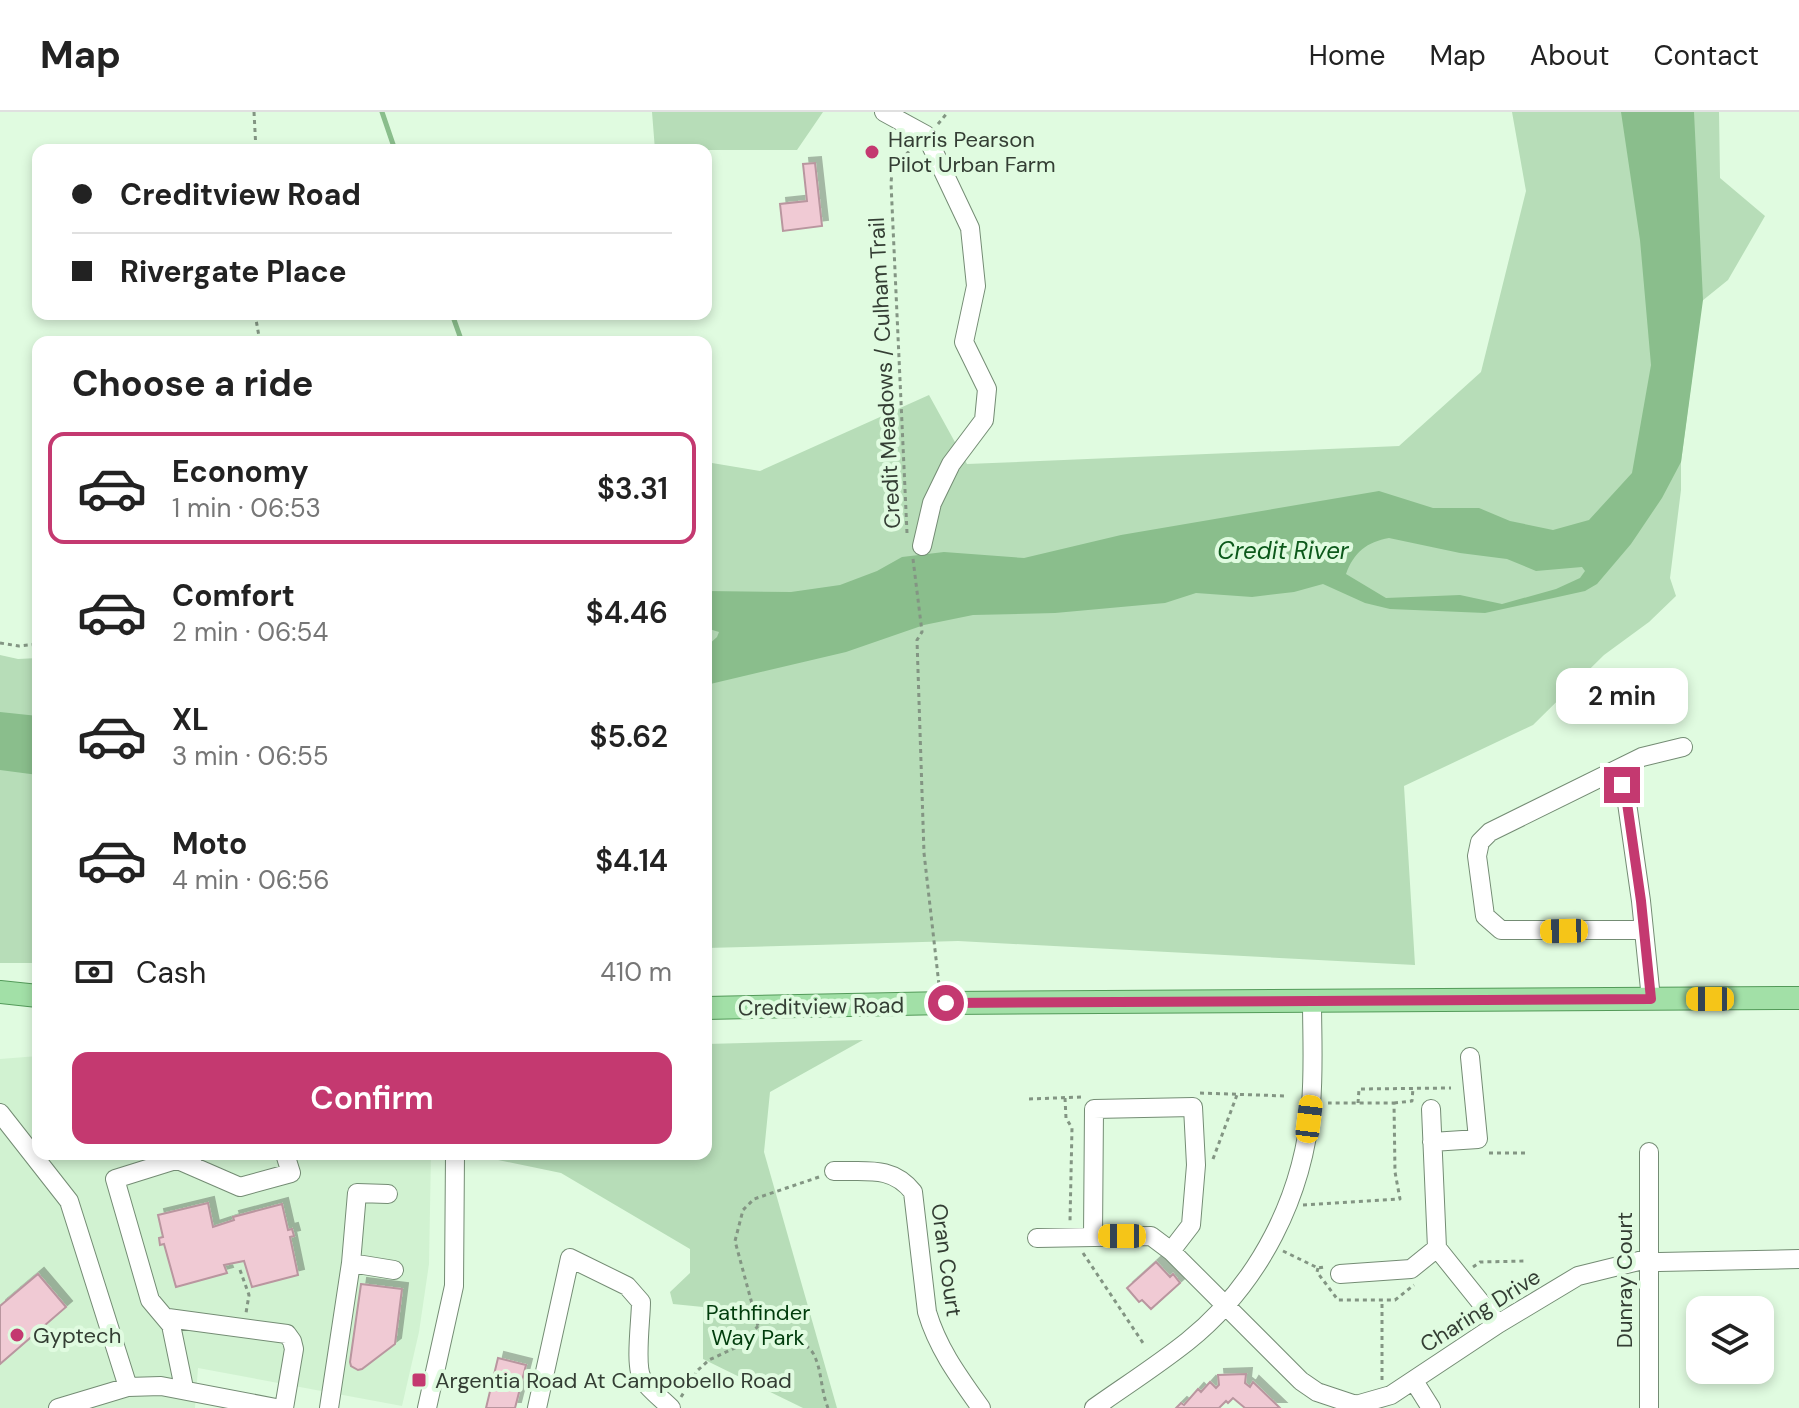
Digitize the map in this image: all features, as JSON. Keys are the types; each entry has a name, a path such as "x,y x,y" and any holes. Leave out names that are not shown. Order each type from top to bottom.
{"main road":[{"path":"0,992 32,995"},
{"name":"Creditview Road","path":"712,1008 931,1003 1799,998"}],"street":[{"path":"884,112 926,135 970,228 976,286 964,342 987,389 984,420 951,464 913,548"},
{"path":"1644,930 1504,932 1491,924 1483,908 1477,851 1485,836 1642,757 1683,747"},
{"path":"1615,771 1627,803 1651,999"},
{"path":"1094,1408 1189,1340 1226,1305 1252,1273 1287,1207 1301,1164 1311,1103 1312,1000"},
{"path":"1432,1142 1478,1139 1470,1057"},
{"path":"1037,1238 1151,1236 1171,1251 1191,1225 1196,1158 1193,1107 1094,1109 1093,1236"},
{"path":"1431,1109 1437,1248 1498,1324"},
{"path":"0,1113 32,1154"},
{"name":"Dunray Court","path":"1649,1152 1649,1408"},
{"path":"37,1160 69,1201 128,1387"},
{"path":"177,1160 115,1179 150,1300 168,1318 184,1388"},
{"path":"192,1160 240,1187 291,1173 287,1160"},
{"path":"427,1408 454,1286 455,1160"},
{"name":"Oran Court","path":"834,1171 890,1173 903,1179 913,1192 927,1312 932,1330 947,1360 981,1408"},
{"path":"329,1408 351,1263 357,1193 388,1194"},
{"path":"1340,1274 1411,1269 1437,1248"},
{"name":"Charing Drive","path":"1171,1251 1301,1381 1317,1392 1356,1405 1383,1397 1414,1381 1498,1324 1578,1276 1647,1259 1659,1262 1799,1259"},
{"path":"537,1408 570,1258 627,1286 641,1302 637,1359 641,1378 673,1408"},
{"path":"351,1263 394,1270"},
{"path":"168,1318 287,1334 292,1341 292,1367 284,1408"},
{"path":"1414,1381 1431,1408"},
{"path":"58,1408 128,1387 161,1386 276,1408"}],"path":[{"path":"254,112 256,144"},
{"name":"Credit Meadows / Culham Trail","path":"939,988 924,853 917,640 922,632 913,548 891,183 892,172 907,152 948,112"},
{"path":"0,643 32,645"},
{"path":"1311,1103 1412,1101 1413,1088"},
{"path":"1358,1103 1359,1089 1451,1088"},
{"path":"1186,1107 1192,1092 1286,1096"},
{"path":"1196,1158 1212,1162 1238,1094"},
{"path":"1029,1099 1090,1097"},
{"path":"1065,1098 1066,1118 1072,1128 1070,1225 1073,1237 1143,1343"},
{"path":"1287,1207 1400,1199 1395,1172 1394,1103"},
{"path":"758,1326 735,1241 743,1210 754,1199 834,1171"},
{"path":"1460,1276 1480,1262 1525,1261"},
{"path":"240,1270 249,1295 243,1328"},
{"path":"1382,1300 1380,1352 1383,1397"},
{"path":"673,1408 698,1370 709,1360 741,1345 758,1326"},
{"path":"758,1326 802,1343 815,1354 821,1393 828,1408"}],"shaded area":[{"path":"32,1056 32,1160 431,1160 429,1264 419,1332 402,1406 198,1368 195,1408 0,1408 0,1059"}],"green space":[{"path":"652,112 823,112 797,150 712,150 712,144 655,144"},
{"path":"1512,112 1719,112 1720,178 1765,216 1728,280 1702,301 1670,578 1676,596 1649,622 1604,655 1533,725 1404,786 1415,965 958,941 712,948 712,463 760,471 929,395 967,464 1399,446 1481,372 1526,191"},
{"path":"0,655 32,658 32,963 0,963"},
{"name":"Pathfinder Way Park","path":"863,1040 770,1092 764,1152 837,1408 803,1408 703,1359 703,1307 673,1304 670,1292 690,1273 690,1249 561,1173 498,1160 712,1160 712,1044"}],"water":[{"name":"Credit River","path":"1621,112 1694,112 1703,300 1681,462 1662,498 1631,544 1597,584 1585,591 1485,613 1390,609 1365,603 1323,584 1294,592 1252,597 1196,593 1165,603 1055,613 973,615 924,625 846,652 712,684 712,642 719,632 712,630 712,591 791,592 840,585 877,571 902,557 944,552 1024,558 1121,535 1379,491 1433,508 1479,508 1510,521 1553,530 1589,520 1632,473 1651,365 1640,240","holes":["1389,538 1507,559 1536,571 1582,567 1585,571 1580,578 1556,589 1502,604 1460,595 1386,598 1346,574 1362,549"]},
{"path":"0,712 32,715 32,774 0,770"}],"building":[{"path":"815,163 822,226 783,231 780,204 807,201 803,164"},
{"path":"208,1203 213,1227 234,1220 233,1217 282,1204 288,1230 292,1229 294,1236 290,1237 298,1275 252,1287 244,1261 224,1265 227,1273 176,1287 164,1244 160,1245 159,1238 163,1237 158,1215"},
{"path":"1156,1262 1180,1283 1151,1309 1142,1300 1139,1302 1127,1288"},
{"name":"Gyptech","path":"38,1274 66,1307 0,1364 0,1306"},
{"path":"361,1284 402,1289 395,1344 358,1370 350,1362"},
{"path":"498,1358 526,1365 515,1408 486,1408"},
{"path":"1246,1374 1245,1383 1250,1387 1253,1382 1280,1408 1245,1408 1233,1398 1219,1408 1176,1408 1181,1403 1184,1405 1198,1389 1201,1392 1210,1382 1216,1388 1219,1385 1218,1375"}],"waterway":[{"path":"382,112 393,144"},
{"path":"454,320 460,336"}],"place":[{"name":"Harris Pearson Pilot Urban Farm","path":"872,152"},
{"name":"Gyptech","path":"17,1335"},
{"name":"Argentia Road At Campobello Road","path":"419,1380"}],"route":[{"path":"946,1003 1651,999 1641,901 1622,785"}]}
